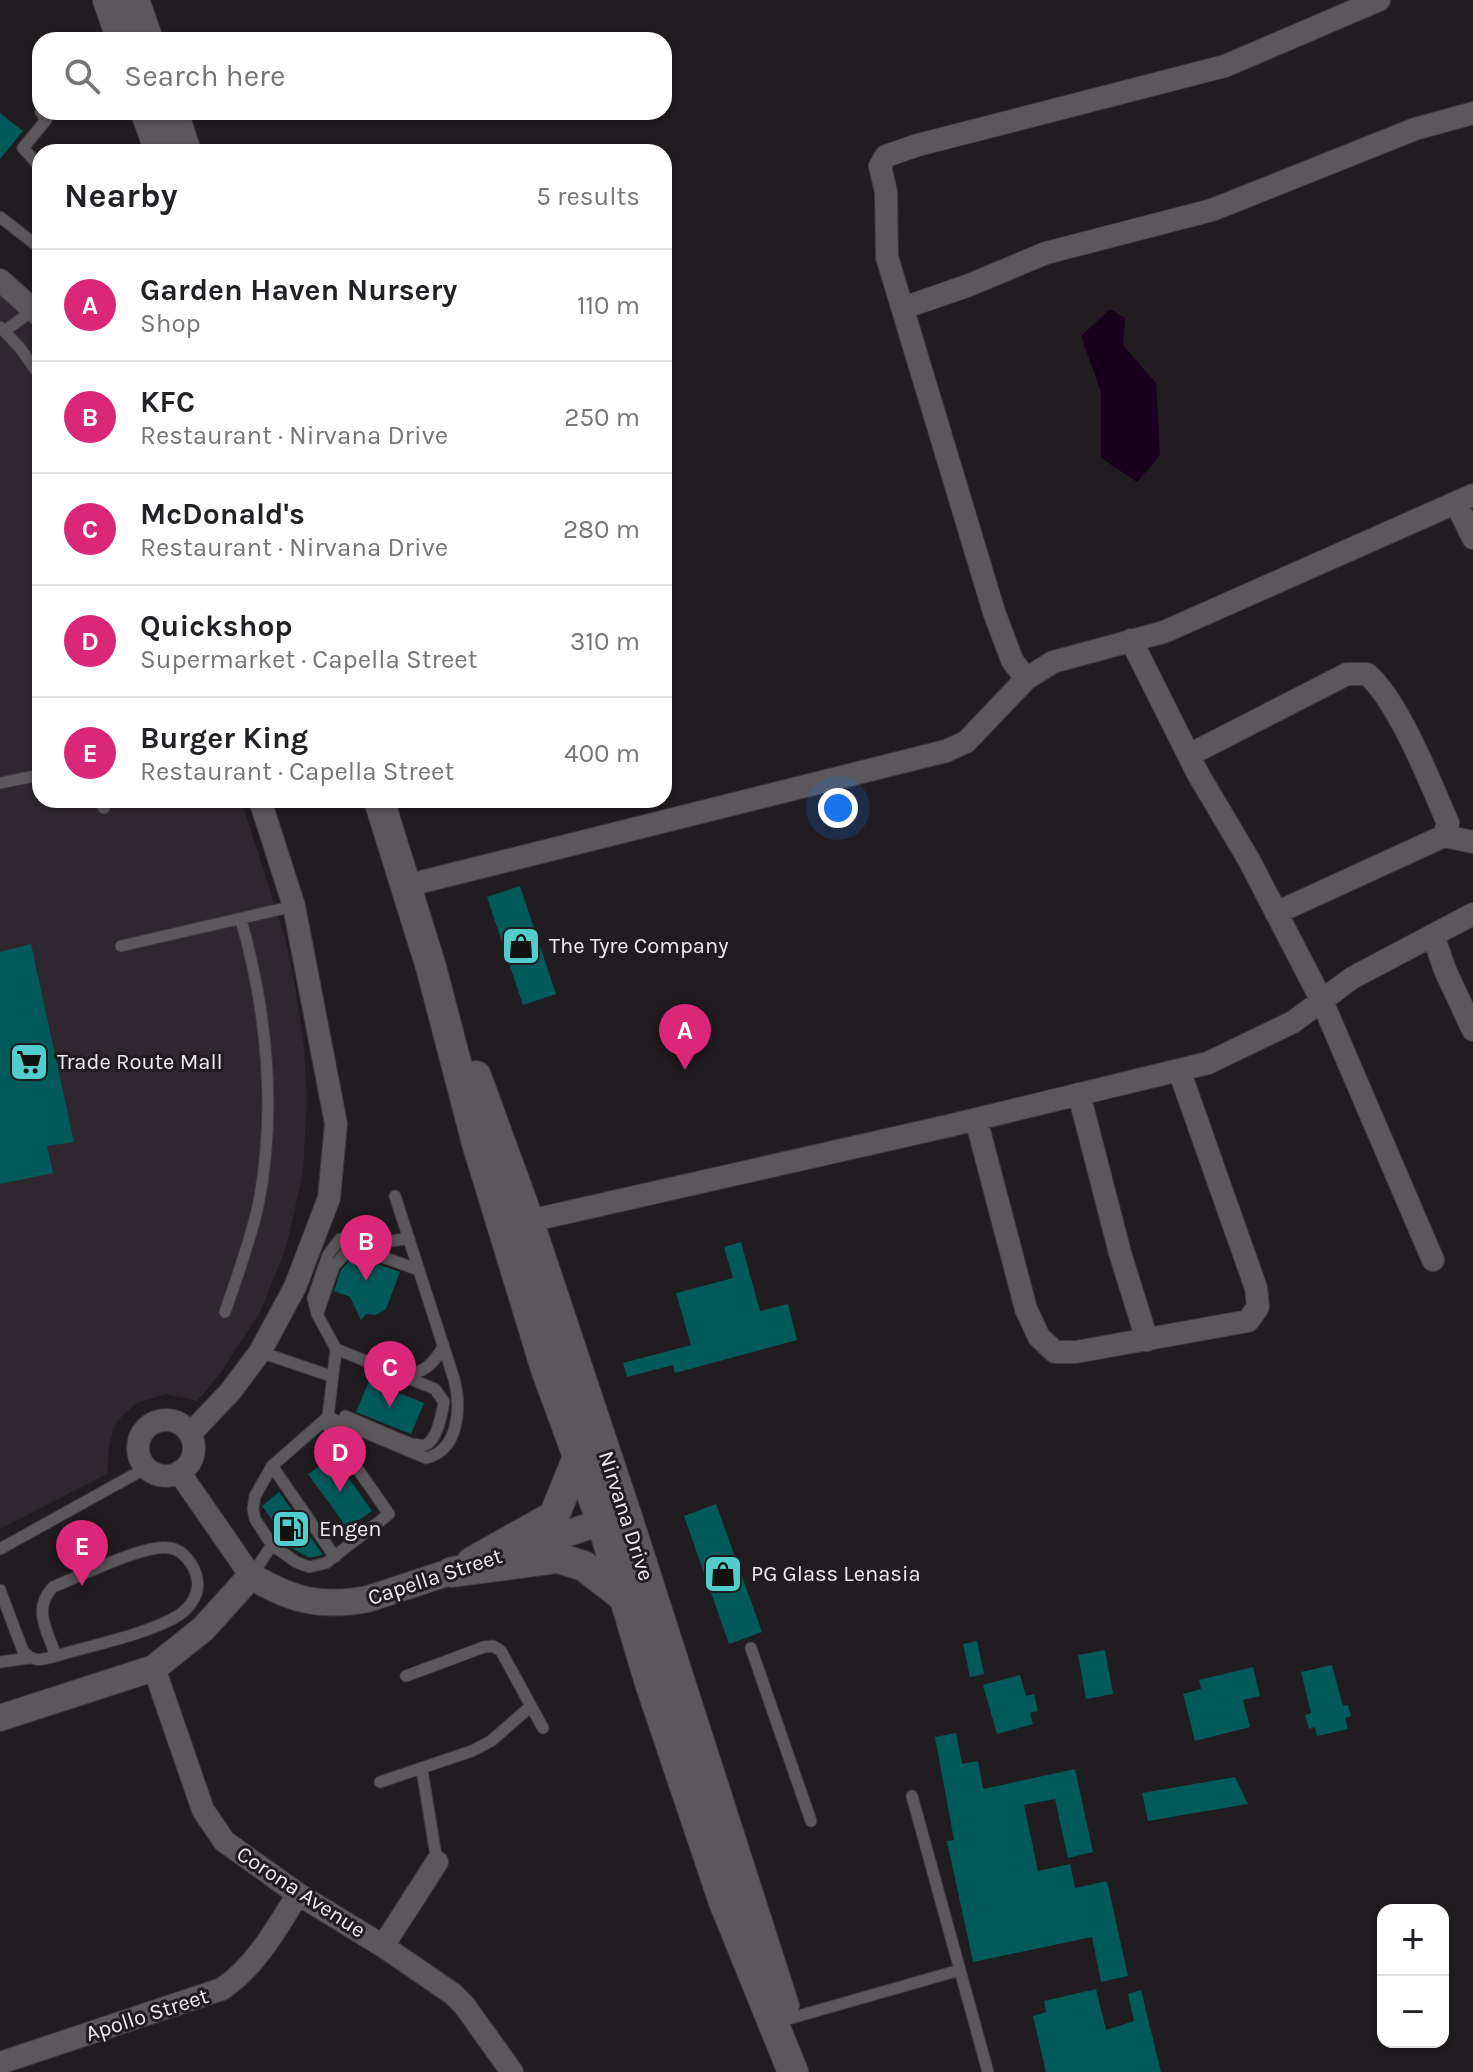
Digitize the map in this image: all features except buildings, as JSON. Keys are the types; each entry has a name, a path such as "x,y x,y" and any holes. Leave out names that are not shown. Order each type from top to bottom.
{"main road":[{"path":"108,0 119,32"},
{"path":"134,0 145,32"},
{"path":"149,120 157,144"},
{"path":"176,120 183,144"},
{"name":"Nirvana Drive","path":"381,808 431,967 477,1143 546,1369 578,1457 614,1518 624,1597 654,1696 724,1902 793,2072"},
{"name":"Nirvana Drive","path":"431,967 485,1096 529,1221 614,1518 788,2019 800,2072"},
{"path":"452,1572 554,1516 578,1457"},
{"path":"452,1572 558,1558 584,1566 624,1597"}],"street":[{"path":"1026,679 1012,660 994,612 887,257 889,221 880,166 886,156 918,145 1225,66 1379,0"},
{"path":"903,308 967,286 1046,253 1212,210 1415,129 1473,113"},
{"path":"0,280 32,308"},
{"path":"405,886 946,751 974,735 1026,679 1053,662 1164,632 1464,499 1473,538"},
{"path":"1131,640 1189,755 1249,860 1322,1001 1433,1260"},
{"path":"1189,755 1347,674 1367,674 1379,684 1421,763 1448,823 1444,836"},
{"path":"190,1434 230,1392 260,1352 295,1287 329,1198 336,1124 294,906 263,808"},
{"path":"1276,913 1444,836 1473,842"},
{"path":"529,1221 1208,1063 1293,1022 1352,978 1473,914"},
{"path":"1433,935 1445,970 1473,1030"},
{"path":"976,1119 1026,1309 1039,1337 1055,1352 1076,1352 1248,1321 1258,1307 1256,1288 1179,1070"},
{"path":"1079,1094 1120,1253 1147,1340"},
{"path":"166,1420 175,1422 190,1434 191,1459 179,1472 162,1476 146,1468 140,1460 138,1441 148,1426 166,1420"},
{"path":"0,1718 154,1668 203,1629 251,1576 179,1472"},
{"name":"Capella Street","path":"251,1576 278,1592 298,1599 333,1603 368,1599 614,1518"},
{"name":"Corona Avenue","path":"154,1668 203,1810 211,1825 238,1853 430,1977 464,2005 512,2072"},
{"path":"383,1946 437,1862"},
{"name":"Apollo Street","path":"0,2063 222,1989 256,1958 298,1894"}],"lane":[{"path":"32,158 23,148 46,120"},
{"path":"0,217 32,242"},
{"path":"32,316 2,329 32,365"},
{"path":"0,783 32,777"},
{"path":"121,946 294,906"},
{"path":"225,1312 258,1206 267,1104 256,982 241,920"},
{"path":"327,1416 426,1458 438,1453 450,1437 459,1413 459,1398 395,1196"},
{"path":"327,1416 272,1466 255,1496 253,1509 255,1519 272,1545 309,1567 326,1563 389,1514 327,1416 336,1349 317,1314 313,1298 328,1255 340,1239 358,1235 381,1243 409,1238"},
{"path":"317,1314 334,1266 352,1246 419,1270"},
{"path":"403,1376 420,1373 429,1367 443,1347"},
{"path":"327,1416 411,1444 426,1445 434,1433 444,1402 435,1389 336,1349"},
{"path":"260,1352 331,1376"},
{"path":"272,1466 335,1557"},
{"path":"0,1549 146,1468"},
{"path":"251,1576 272,1545"},
{"path":"0,1662 29,1658 39,1661 56,1656 164,1624 182,1613 193,1601 199,1587 196,1570 185,1556 172,1547 157,1548 53,1587 40,1606 56,1656"},
{"path":"0,1590 23,1651 29,1658"},
{"path":"406,1676 493,1646 501,1651 543,1728"},
{"path":"751,1648 811,1821"},
{"path":"380,1782 472,1751 491,1741 531,1706"},
{"path":"422,1770 437,1862"},
{"path":"912,1796 988,2072"},
{"path":"788,2019 960,1970"}],"shaded area":[{"name":"Trade Route Mall","path":"0,293 32,324 32,808 244,808 285,937 297,995 307,1099 303,1173 286,1248 261,1310 220,1374 197,1401 166,1394 137,1403 114,1427 107,1474 0,1529"},
{"path":"1110,309 1125,318 1123,345 1156,383 1160,455 1137,482 1101,458 1101,392 1081,336"}],"place":[{"name":"The Tyre Company","path":"521,946"},
{"name":"Trade Route Mall","path":"29,1062"},
{"name":"Garden Haven Nursery","path":"685,1070"},
{"name":"KFC","path":"366,1281"},
{"name":"McDonald's","path":"390,1407"},
{"name":"Quickshop","path":"340,1492"},
{"name":"Engen","path":"291,1529"},
{"name":"PG Glass Lenasia","path":"723,1574"},
{"name":"Burger King","path":"82,1586"}]}
